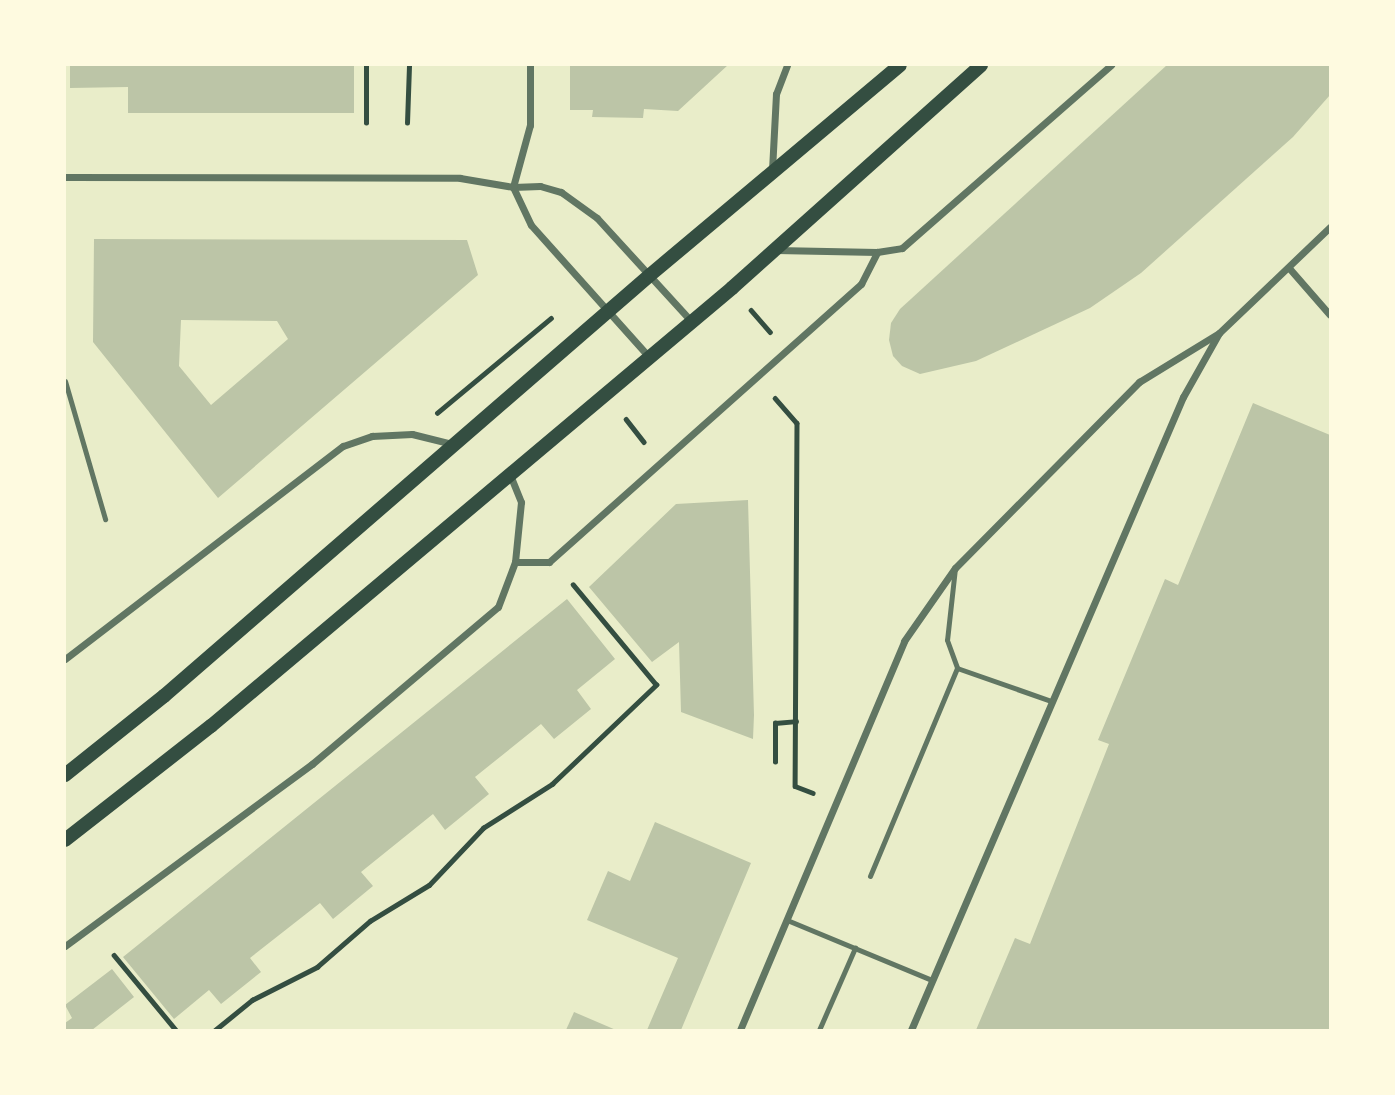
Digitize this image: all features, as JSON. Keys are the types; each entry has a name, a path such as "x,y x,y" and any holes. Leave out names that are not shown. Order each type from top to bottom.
{"main road":[{"path":"65,775 457,445 608,311 900,65"},
{"path":"65,840 211,726 776,250 981,65"}],"street":[{"path":"530,65 530,125 513,187 531,225 648,356"},
{"path":"772,172 776,94 787,65"},
{"path":"776,250 877,252 902,248 1111,65"},
{"path":"65,177 460,178 513,187 540,186 580,203 691,321"},
{"path":"740,1030 904,641 955,568 1139,382 1219,333 1330,227"},
{"path":"515,562 549,562 861,285 877,252"},
{"path":"1290,268 1330,315"},
{"path":"911,1030 1183,397 1219,333"},
{"path":"65,659 343,446 372,436 412,434 457,445"},
{"path":"65,946 313,764 498,607 515,562 520,502 510,475"}],"lane":[{"path":"65,381 104,519"},
{"path":"870,876 957,668 947,640 955,568"},
{"path":"957,668 1051,701"},
{"path":"787,920 932,980"},
{"path":"819,1030 855,948"}],"path":[{"path":"366,65 366,123"},
{"path":"407,123 409,65"},
{"path":"748,307 776,339"},
{"path":"775,398 797,423 795,786"},
{"path":"626,419 649,448"},
{"path":"215,1030 252,1000 317,967 370,920 429,885 483,828 552,784 656,685 573,585"},
{"path":"775,762 775,723 796,721"},
{"path":"114,955 176,1030"}],"building":[{"path":"70,65 354,65 354,113 128,113 128,87 70,88"},
{"path":"570,65 728,65 678,111 644,109 643,118 592,117 593,110 570,110"},
{"path":"1167,65 1330,65 1330,95 1293,137 1141,273 1090,308 976,361 920,374 902,366 893,356 889,340 891,323 900,309"},
{"path":"94,239 467,240 478,275 218,498 93,342","holes":["181,320 277,321 288,339 211,405 179,366"]},
{"path":"1253,403 1330,435 1330,1030 976,1030 1015,938 1030,944 1109,744 1098,740 1165,579 1178,585"},
{"path":"748,500 753,739 681,712 679,642 652,662 589,587 676,504"},
{"path":"567,599 615,659 577,690 591,709 554,739 541,724 475,777 489,794 445,830 433,814 361,872 373,886 333,919 320,903 250,958 261,972 221,1004 209,990 174,1019 123,957"},
{"path":"655,822 751,863 681,1030 647,1030 678,958 587,920 608,871 630,881"},
{"path":"112,969 134,997 92,1030 65,1030 65,1023 72,1018 65,1005"},
{"path":"574,1012 616,1030 566,1030"}]}
